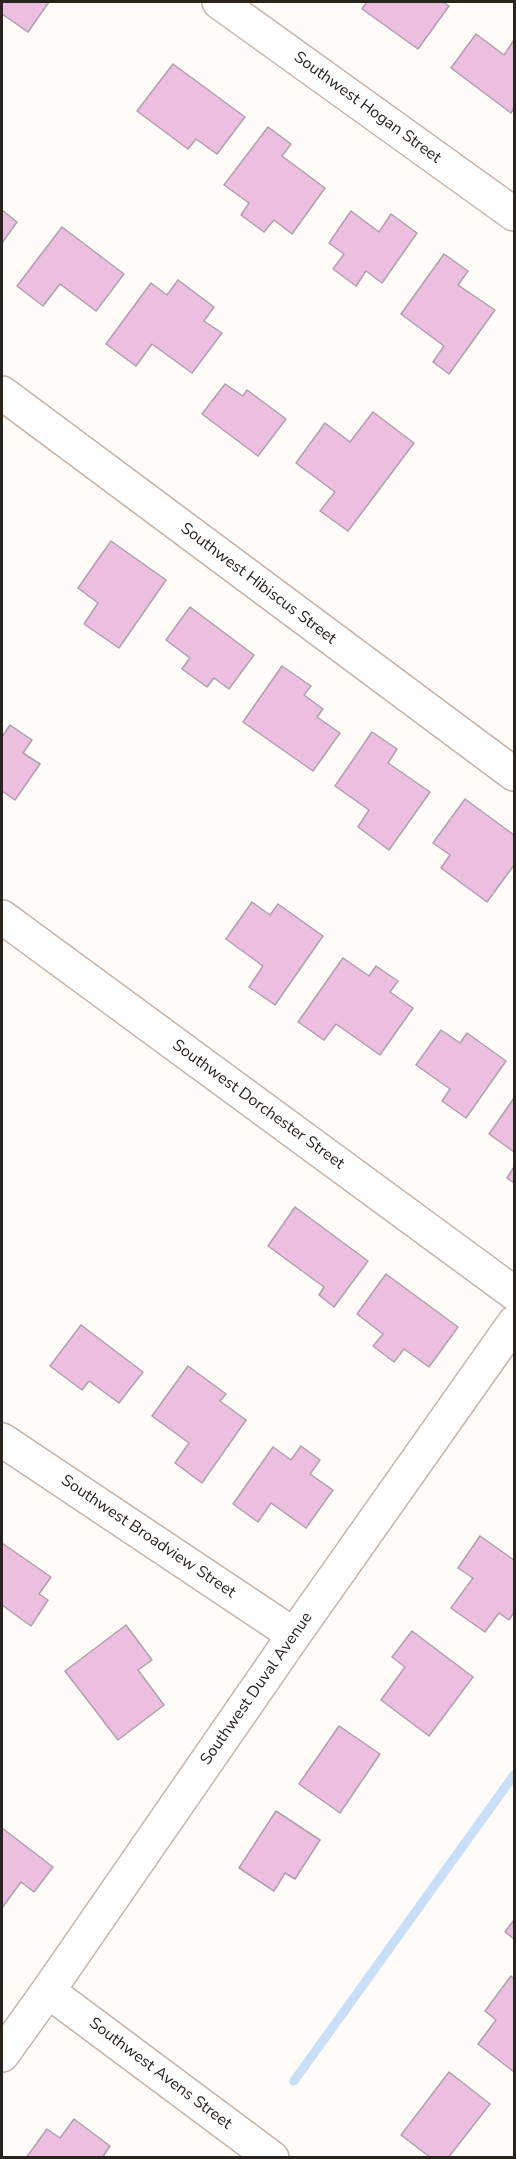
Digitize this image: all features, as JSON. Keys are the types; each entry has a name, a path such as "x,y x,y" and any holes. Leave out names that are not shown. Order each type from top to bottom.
{"street":[{"name":"Southwest Hogan Street","path":"219,2 514,214"},
{"name":"Southwest Hibiscus Street","path":"2,393 514,774"},
{"name":"Southwest Dorchester Street","path":"2,917 514,1293"},
{"name":"Southwest Duval Avenue","path":"2,2055 514,1323"},
{"name":"Southwest Broadview Street","path":"2,1440 294,1635"},
{"name":"Southwest Avens Street","path":"48,1991 272,2157"}],"building":[{"path":"2,2 49,2 28,32 2,14"},
{"path":"367,2 443,2 449,6 418,49 362,9"},
{"path":"476,34 504,55 514,40 514,108 511,113 451,68"},
{"path":"173,64 245,117 217,154 196,139 188,149 137,111"},
{"path":"268,127 291,144 282,156 325,188 292,234 274,220 264,232 241,215 249,203 224,185"},
{"path":"2,210 17,222 2,243"},
{"path":"351,211 379,232 391,214 417,233 382,283 366,271 356,286 333,269 344,254 329,243"},
{"path":"62,227 124,274 96,311 60,284 43,306 17,286"},
{"path":"444,254 468,271 458,285 495,310 449,374 433,362 444,346 401,314"},
{"path":"178,280 214,307 204,321 222,333 192,373 152,344 136,366 106,344 151,283 167,295"},
{"path":"225,384 243,396 247,390 286,419 258,456 202,414"},
{"path":"373,412 414,443 348,531 320,511 335,492 296,463 325,423 350,442"},
{"path":"111,541 166,580 119,648 84,624 98,603 78,588"},
{"path":"190,607 254,655 229,689 214,678 207,687 182,669 190,658 166,640"},
{"path":"282,666 311,686 304,695 323,709 317,717 340,733 313,771 243,722"},
{"path":"10,725 32,740 23,753 40,764 15,800 2,791 2,737"},
{"path":"372,732 397,749 388,763 430,792 389,850 358,827 369,810 335,786"},
{"path":"465,799 514,835 514,865 487,902 441,868 450,855 433,843"},
{"path":"252,902 270,915 278,904 323,936 275,1005 249,987 263,966 226,939"},
{"path":"343,958 369,976 376,966 398,981 390,992 413,1008 380,1055 336,1024 324,1040 298,1022"},
{"path":"441,1030 460,1043 467,1033 506,1061 466,1118 442,1101 450,1089 416,1065"},
{"path":"514,1098 514,1152 489,1134"},
{"path":"514,1167 514,1183 507,1178"},
{"path":"295,1207 368,1261 334,1307 319,1295 324,1287 268,1246"},
{"path":"386,1274 458,1327 429,1367 404,1349 394,1362 373,1346 383,1334 357,1314"},
{"path":"81,1325 143,1372 119,1403 89,1381 82,1390 50,1366"},
{"path":"188,1366 226,1394 220,1401 246,1420 202,1483 175,1463 189,1443 152,1416"},
{"path":"301,1446 320,1460 310,1474 333,1490 306,1528 271,1503 258,1522 233,1504 273,1447 291,1460"},
{"path":"480,1536 514,1560 514,1612 509,1620 499,1613 485,1632 451,1608 473,1578 458,1568"},
{"path":"2,1543 51,1577 39,1594 48,1600 31,1626 2,1605"},
{"path":"126,1625 152,1660 138,1670 164,1705 118,1740 65,1671"},
{"path":"412,1631 473,1677 429,1736 381,1700 405,1667 392,1657"},
{"path":"339,1726 380,1754 340,1813 299,1784"},
{"path":"276,1811 320,1840 295,1879 285,1873 274,1891 239,1868"},
{"path":"2,1828 53,1867 34,1892 21,1882 2,1908"},
{"path":"514,1920 514,1939 505,1932"},
{"path":"511,1976 514,1979 514,2072 478,2044 496,2020 485,2011"},
{"path":"449,2072 490,2104 448,2158 431,2158 401,2135"},
{"path":"74,2119 110,2146 102,2158 26,2158 47,2129 60,2138"}],"waterway":[{"path":"294,2081 514,1775"}]}
